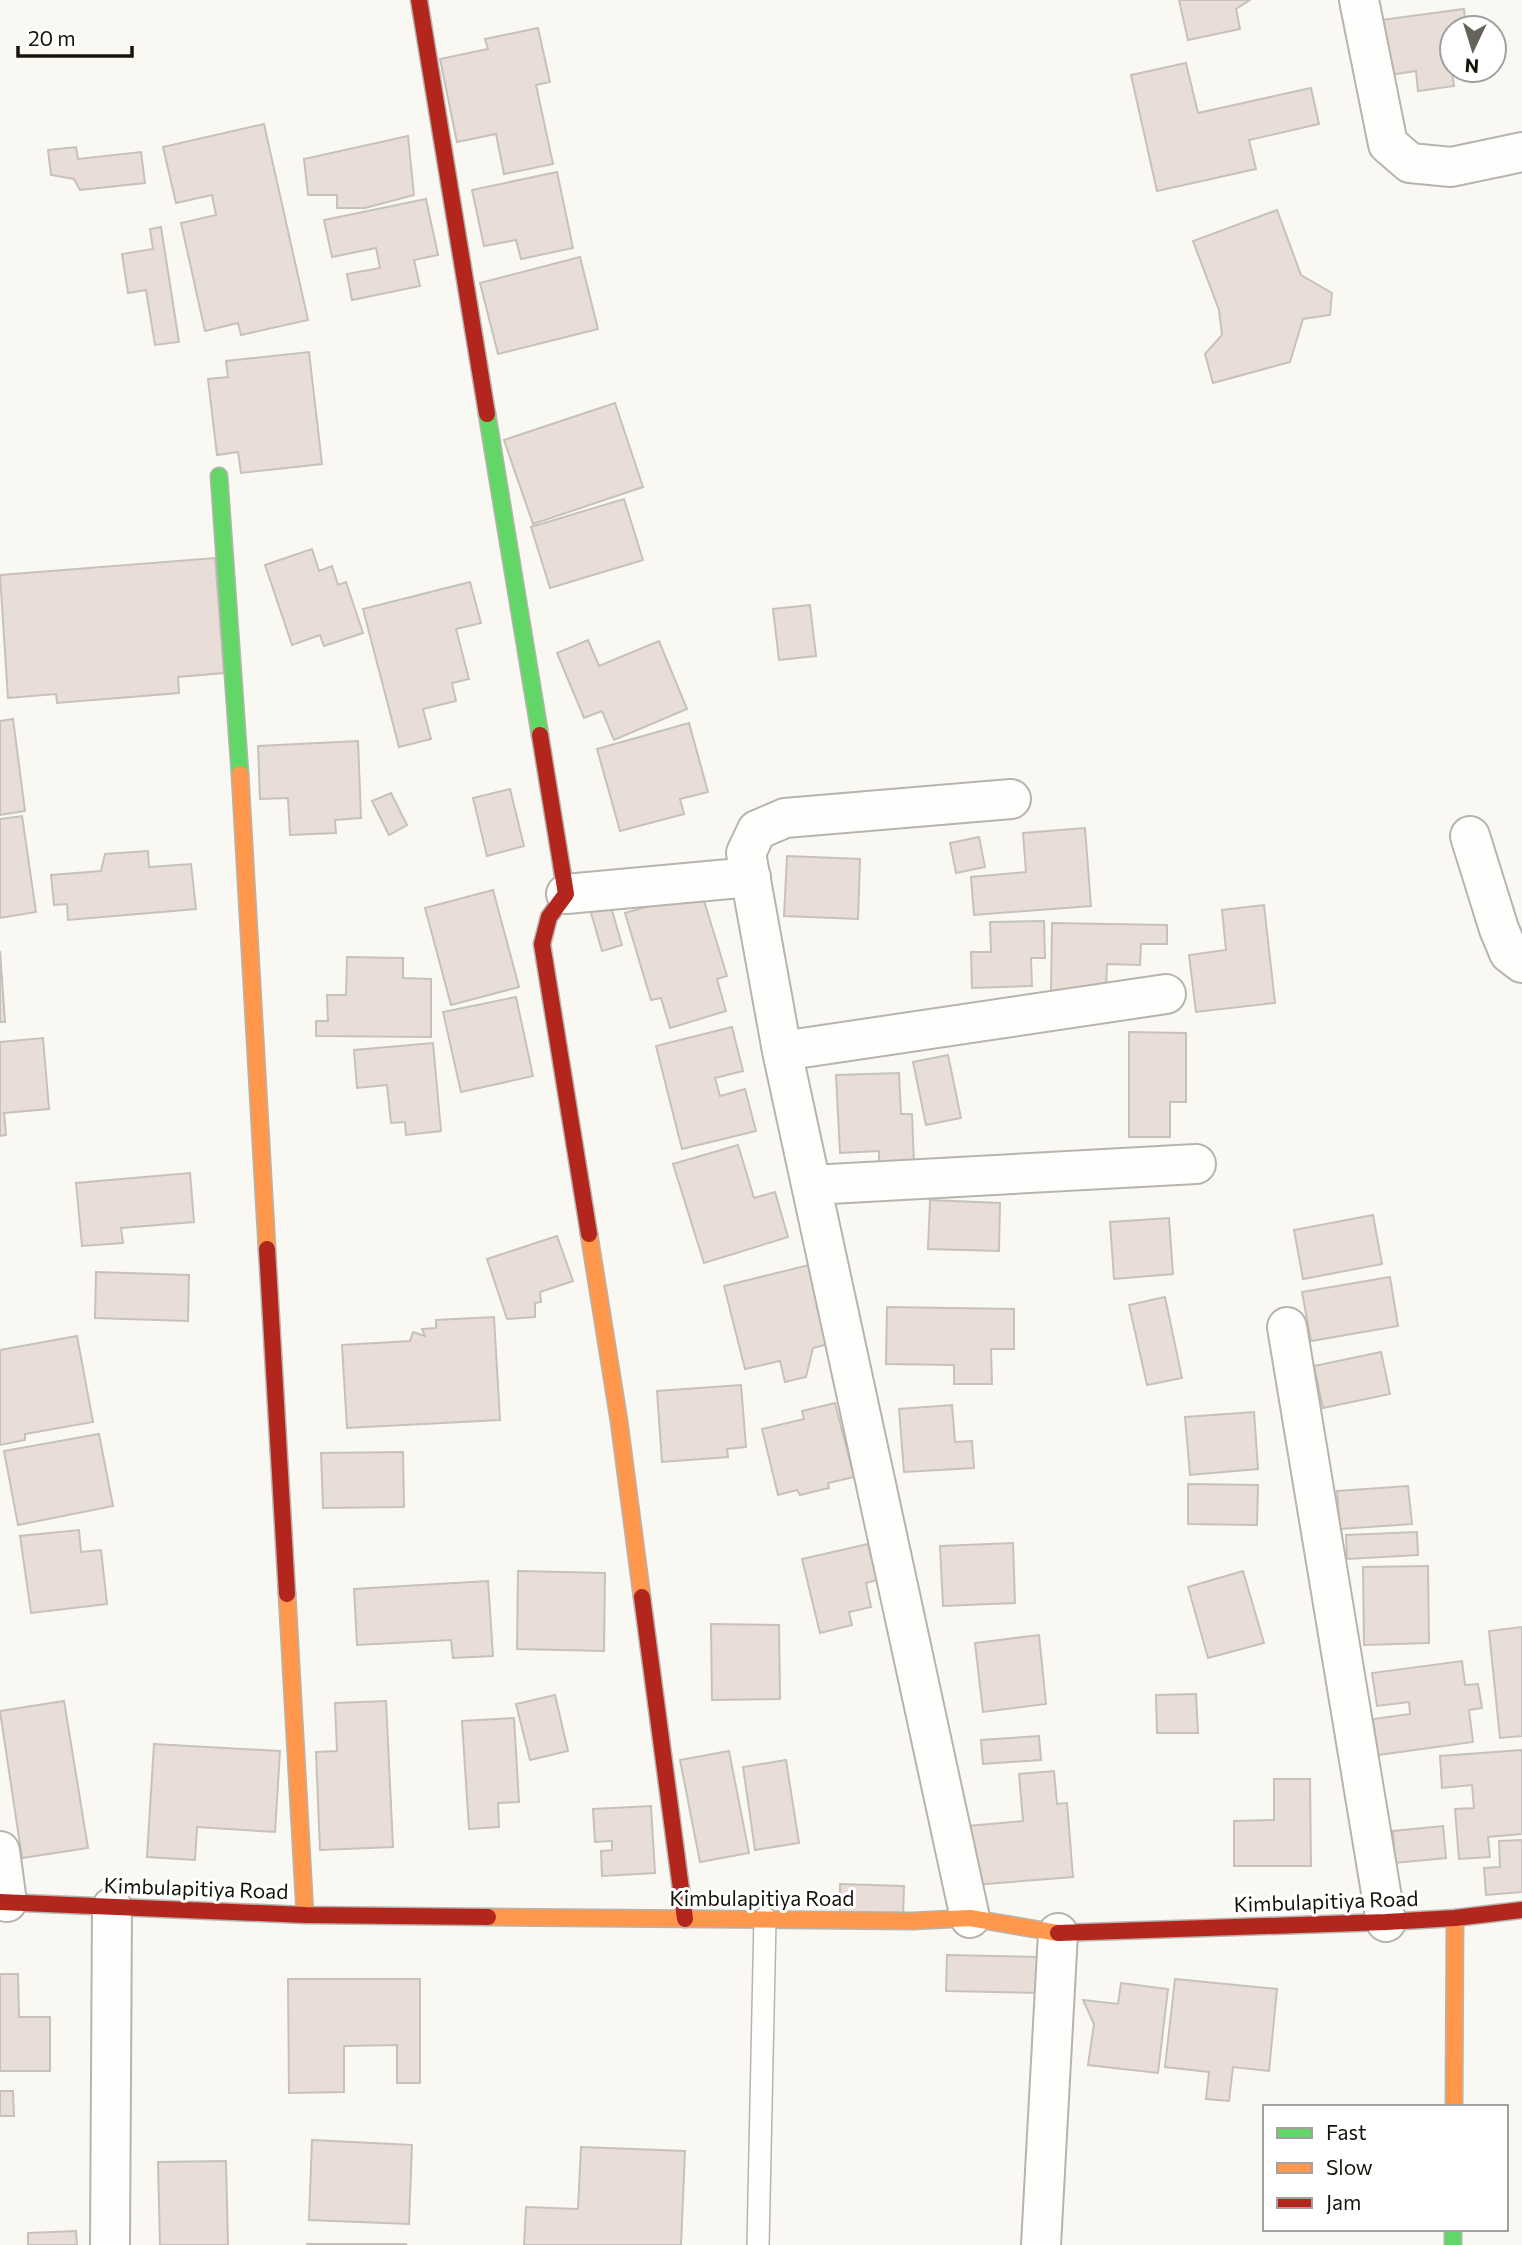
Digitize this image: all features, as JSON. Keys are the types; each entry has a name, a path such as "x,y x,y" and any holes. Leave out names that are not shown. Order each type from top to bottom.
{"street":[{"path":"419,0 566,894 550,917 542,944 619,1421 685,1919"},
{"path":"1359,0 1388,144 1410,163 1451,167 1522,152"},
{"path":"219,476 237,722 305,1915"},
{"path":"970,1917 782,1051 746,853 757,830 785,818 1011,799"},
{"path":"1470,836 1499,929 1509,953 1522,963"},
{"path":"566,894 751,877"},
{"path":"782,1051 1166,994"},
{"path":"811,1185 1196,1164"},
{"path":"1287,1327 1386,1922"},
{"path":"0,1851 4,1902"},
{"name":"Kimbulapitiya Road","path":"4,1902 305,1915 914,1921 970,1917 1058,1933 1386,1922 1522,1910"},
{"path":"110,2245 112,1907"},
{"path":"1454,2105 1455,1918"},
{"path":"1041,2245 1058,1933"}],"lane":[{"path":"758,2245 765,1918"}],"building":[{"path":"1179,0 1250,0 1236,9 1240,29 1188,40"},
{"path":"1464,9 1465,14 1438,14 1438,84 1454,86 1418,91 1416,71 1389,75 1381,20"},
{"path":"538,28 550,82 536,85 553,164 504,174 496,134 457,142 440,59 488,49 485,39"},
{"path":"1186,63 1198,113 1311,88 1319,124 1249,140 1256,169 1157,191 1131,75"},
{"path":"264,124 308,320 241,335 238,323 205,331 181,223 216,215 212,195 176,203 163,147"},
{"path":"408,136 414,195 365,208 337,208 337,195 308,195 304,159"},
{"path":"76,147 78,159 141,152 145,183 80,190 74,179 51,175 48,150"},
{"path":"557,172 573,248 521,259 516,240 484,246 472,190"},
{"path":"426,199 438,255 414,260 420,286 352,300 347,274 380,268 376,248 332,257 324,220"},
{"path":"1277,210 1301,275 1332,293 1330,315 1303,319 1290,362 1213,383 1205,354 1222,335 1219,310 1193,241"},
{"path":"161,227 179,342 155,345 146,290 128,293 122,254 153,249 150,229"},
{"path":"580,257 598,329 498,354 480,283"},
{"path":"309,352 322,464 241,473 238,452 217,455 208,379 228,377 226,361"},
{"path":"615,403 643,487 533,524 504,440"},
{"path":"624,499 643,560 550,588 531,527"},
{"path":"312,549 319,571 332,566 338,585 346,582 363,633 324,646 320,635 292,645 265,565"},
{"path":"215,558 224,673 178,677 179,693 57,703 56,694 8,698 0,575"},
{"path":"470,582 481,623 456,629 469,679 452,683 456,701 423,709 431,739 399,747 363,609"},
{"path":"810,605 816,656 779,660 773,609"},
{"path":"588,640 599,666 659,641 687,709 614,740 602,711 584,718 557,653"},
{"path":"13,719 25,811 0,815 0,721"},
{"path":"689,723 708,792 680,799 684,814 620,831 597,749"},
{"path":"358,741 361,818 335,820 336,833 290,835 288,798 260,799 258,746"},
{"path":"510,789 524,846 487,856 473,798"},
{"path":"391,793 407,825 389,835 372,801"},
{"path":"22,816 36,912 0,918 0,819"},
{"path":"1085,828 1091,906 974,915 971,877 1026,872 1023,833"},
{"path":"979,837 985,867 956,873 950,843"},
{"path":"148,851 149,867 191,864 196,909 68,920 67,904 54,905 51,875 101,871 105,854"},
{"path":"787,856 860,859 858,919 784,916"},
{"path":"493,890 519,987 451,1005 425,908"},
{"path":"701,891 727,976 717,979 726,1011 670,1028 661,998 651,1000 625,913"},
{"path":"609,900 622,945 602,951 589,906"},
{"path":"1264,905 1275,1003 1196,1012 1189,955 1226,950 1222,910"},
{"path":"1044,921 1045,958 1031,958 1032,986 972,988 971,952 991,952 990,922"},
{"path":"1052,923 1167,925 1167,944 1141,944 1140,965 1107,964 1106,992 1051,991"},
{"path":"0,951 5,1022 0,1022"},
{"path":"347,957 403,958 403,978 431,979 431,1037 316,1036 316,1021 328,1021 327,995 346,995"},
{"path":"516,997 533,1076 461,1092 443,1012"},
{"path":"732,1027 743,1071 715,1078 720,1096 745,1089 756,1131 682,1149 656,1046"},
{"path":"1129,1032 1186,1033 1186,1102 1170,1102 1170,1137 1129,1137"},
{"path":"43,1038 49,1109 4,1113 6,1135 0,1136 0,1042"},
{"path":"433,1043 441,1131 406,1135 405,1122 391,1123 387,1085 357,1088 354,1050"},
{"path":"948,1055 961,1118 926,1125 913,1062"},
{"path":"899,1073 901,1114 912,1114 914,1164 879,1165 879,1151 840,1153 836,1075"},
{"path":"738,1145 754,1198 775,1192 788,1237 704,1263 673,1164"},
{"path":"190,1173 194,1222 121,1228 123,1243 82,1246 76,1183"},
{"path":"930,1200 1000,1203 999,1251 928,1249"},
{"path":"1373,1215 1382,1264 1303,1279 1294,1230"},
{"path":"1169,1218 1173,1274 1114,1279 1110,1222"},
{"path":"557,1236 573,1281 540,1292 541,1302 535,1303 535,1317 507,1319 487,1259"},
{"path":"817,1263 836,1342 813,1348 806,1377 785,1382 780,1361 745,1369 724,1286"},
{"path":"96,1272 189,1275 188,1321 95,1318"},
{"path":"1390,1277 1398,1326 1311,1341 1302,1292"},
{"path":"1165,1297 1182,1378 1147,1385 1129,1305"},
{"path":"887,1307 1014,1309 1014,1349 991,1349 992,1384 954,1384 954,1365 886,1364"},
{"path":"494,1317 500,1420 347,1428 342,1345 410,1341 413,1332 425,1336 422,1329 436,1328 436,1320"},
{"path":"77,1336 93,1422 25,1434 25,1440 0,1445 0,1350"},
{"path":"1381,1352 1390,1394 1323,1408 1314,1366"},
{"path":"741,1385 746,1447 727,1449 728,1457 662,1462 657,1391"},
{"path":"835,1403 854,1477 828,1483 829,1488 800,1495 797,1490 778,1495 762,1429 804,1419 802,1411"},
{"path":"952,1405 955,1442 972,1441 974,1468 904,1472 899,1409"},
{"path":"1254,1412 1258,1469 1190,1475 1185,1417"},
{"path":"99,1434 113,1506 18,1525 4,1451"},
{"path":"403,1452 404,1507 323,1508 321,1453"},
{"path":"1188,1484 1258,1485 1257,1525 1188,1524"},
{"path":"1408,1486 1412,1524 1340,1529 1337,1491"},
{"path":"79,1530 81,1552 101,1550 107,1604 31,1613 20,1536"},
{"path":"1417,1532 1418,1555 1347,1559 1346,1535"},
{"path":"1013,1543 1015,1603 943,1606 940,1546"},
{"path":"868,1544 877,1580 866,1583 871,1607 849,1612 852,1625 820,1633 802,1559"},
{"path":"1428,1566 1429,1643 1364,1645 1363,1567"},
{"path":"518,1571 605,1573 604,1651 517,1649"},
{"path":"1243,1571 1264,1643 1208,1658 1188,1587"},
{"path":"488,1581 493,1656 453,1658 451,1640 357,1645 354,1589"},
{"path":"711,1624 779,1625 780,1699 712,1700"},
{"path":"1522,1627 1522,1736 1500,1738 1489,1631"},
{"path":"1039,1635 1046,1704 983,1712 975,1643"},
{"path":"1462,1661 1465,1685 1478,1684 1482,1708 1469,1710 1473,1742 1378,1755 1373,1719 1410,1714 1409,1702 1377,1706 1372,1673"},
{"path":"1196,1694 1198,1733 1157,1733 1156,1695"},
{"path":"555,1695 568,1751 530,1760 516,1704"},
{"path":"64,1701 88,1848 22,1858 0,1711"},
{"path":"386,1701 393,1847 320,1850 316,1752 337,1751 335,1703"},
{"path":"514,1718 519,1802 498,1803 499,1827 469,1829 462,1721"},
{"path":"1039,1736 1041,1760 983,1764 981,1740"},
{"path":"154,1744 280,1751 275,1832 197,1827 195,1860 147,1857"},
{"path":"1522,1750 1522,1834 1488,1837 1490,1857 1459,1859 1455,1809 1474,1808 1472,1785 1442,1788 1440,1756"},
{"path":"729,1751 749,1853 700,1862 680,1760"},
{"path":"786,1760 799,1843 755,1850 743,1767"},
{"path":"1054,1771 1057,1804 1067,1803 1073,1877 973,1885 968,1826 1023,1821 1019,1774"},
{"path":"1274,1779 1310,1779 1311,1866 1234,1866 1234,1821 1274,1820"},
{"path":"651,1806 655,1873 602,1876 601,1851 612,1850 612,1841 595,1842 593,1809"},
{"path":"1443,1826 1446,1858 1395,1863 1393,1831"},
{"path":"1522,1840 1522,1892 1486,1895 1484,1868 1500,1867 1499,1841"},
{"path":"840,1884 904,1886 903,1917 840,1915"},
{"path":"947,1955 1039,1957 1038,1993 946,1991"},
{"path":"0,1974 18,1974 19,2017 50,2017 50,2071 0,2071"},
{"path":"288,1979 420,1979 420,2083 397,2083 397,2045 344,2046 344,2092 289,2093"},
{"path":"1175,1979 1277,1989 1269,2071 1233,2067 1229,2101 1206,2099 1209,2072 1165,2067"},
{"path":"1121,1983 1168,1989 1158,2073 1088,2065 1094,2024 1083,2000 1118,2004"},
{"path":"0,2091 13,2091 14,2116 0,2116"},
{"path":"312,2140 412,2145 409,2224 309,2220"},
{"path":"581,2147 685,2151 681,2245 524,2245 526,2207 578,2209"},
{"path":"226,2161 228,2245 160,2245 158,2162"},
{"path":"76,2231 77,2245 28,2245 28,2233"},
{"path":"406,2244 406,2245 307,2245"}],"traffic: fast":[{"path":"487,414 540,735"},
{"path":"219,476 240,774"},
{"path":"1453,2231 1453,2245"}],"traffic: slow":[{"path":"240,774 267,1249"},
{"path":"589,1234 619,1421 642,1597"},
{"path":"287,1594 305,1915"},
{"path":"488,1917 913,1921 970,1918 1058,1933"},
{"path":"1454,2105 1455,1918"}],"traffic: jam":[{"path":"419,0 487,414"},
{"path":"540,735 566,894 549,917 542,944 589,1234"},
{"path":"267,1249 287,1594"},
{"path":"642,1597 685,1919"},
{"path":"0,1902 305,1915 488,1917"},
{"path":"1058,1933 1386,1922 1522,1910"}]}
